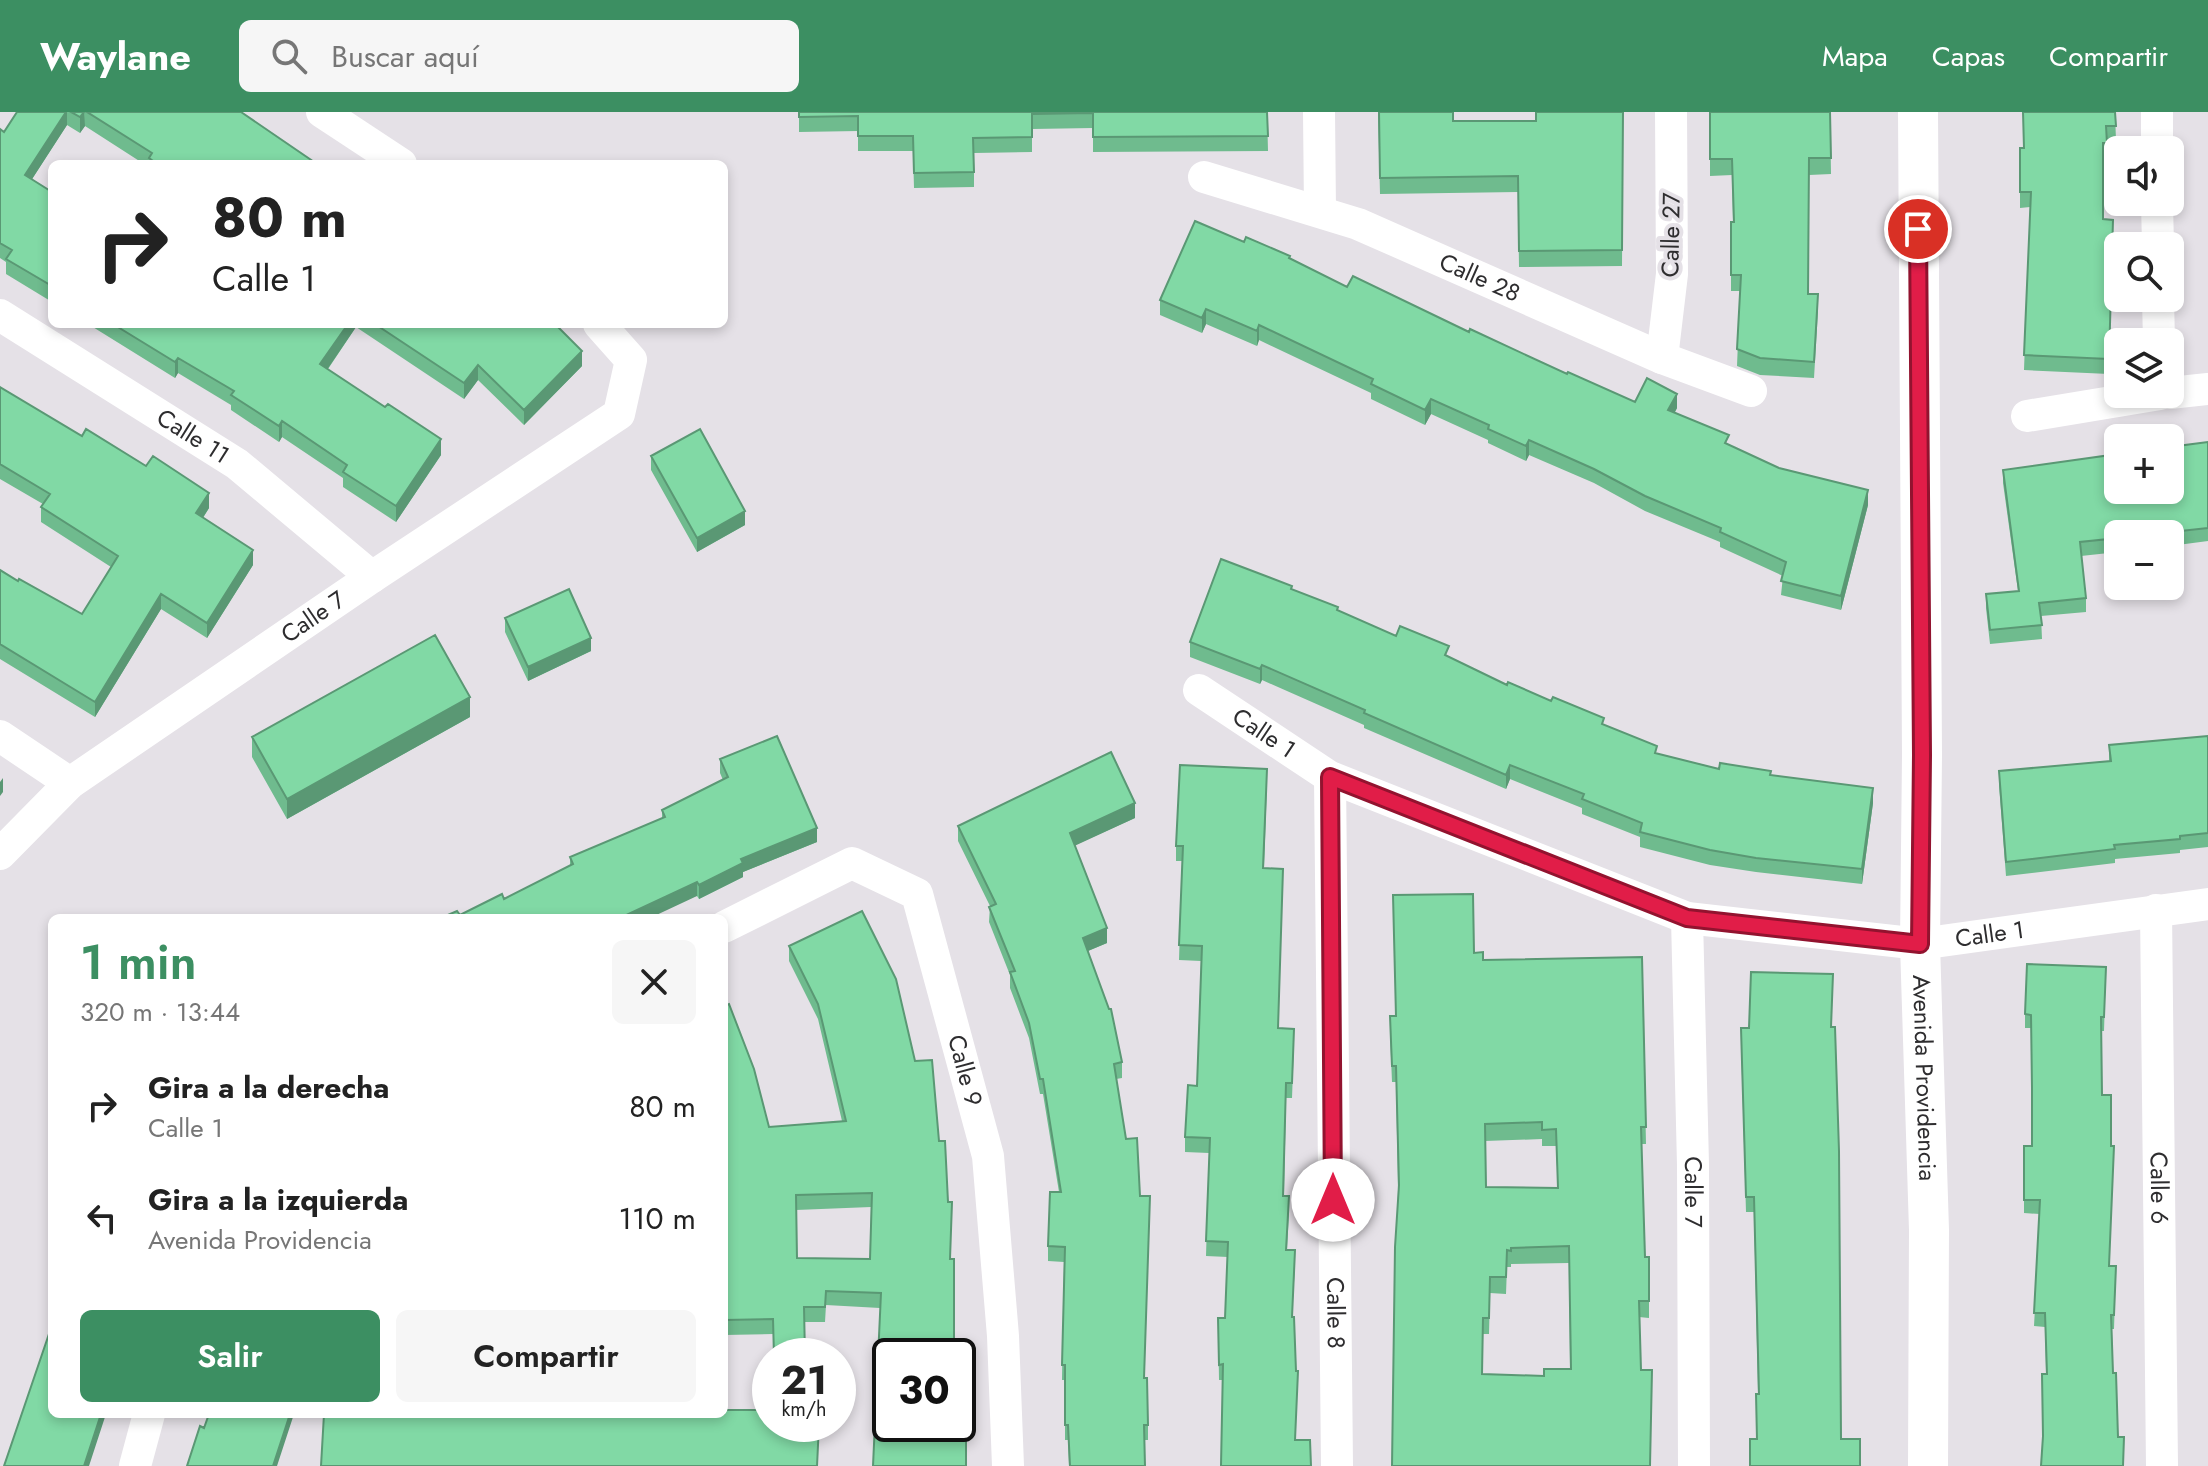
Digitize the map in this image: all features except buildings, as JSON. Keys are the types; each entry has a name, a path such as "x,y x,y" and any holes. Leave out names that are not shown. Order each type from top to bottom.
{"street":[{"path":"322,112 395,160"},
{"path":"1319,112 1320,210"},
{"name":"Calle 27","path":"1662,358 1672,274 1671,112"},
{"name":"Avenida Providencia","path":"1918,112 1922,755 1920,944 1929,1230 1928,1466"},
{"path":"2157,112 2157,136"},
{"name":"Calle 28","path":"1204,177 1358,224 1662,358 1751,391"},
{"name":"Calle 11","path":"0,315 237,464 372,577"},
{"name":"Calle 7","path":"0,854 70,783 372,577 619,414 631,360 603,328"},
{"path":"2184,392 2208,389"},
{"path":"2027,416 2104,403"},
{"name":"Calle 1","path":"1199,690 1330,777 1687,918 1920,944 2208,904"},
{"path":"0,736 70,783"},
{"name":"Calle 8","path":"1330,777 1337,1466"},
{"name":"Calle 9","path":"728,925 852,863 917,894 988,1156 1003,1336 1008,1466"},
{"name":"Calle 6","path":"2156,910 2162,1466"},
{"name":"Calle 7","path":"1687,918 1693,1165 1694,1466"},
{"path":"135,1466 148,1418"}],"route":[{"path":"1333,1200 1330,777 1687,918 1920,944 1922,755 1918,229"}]}
